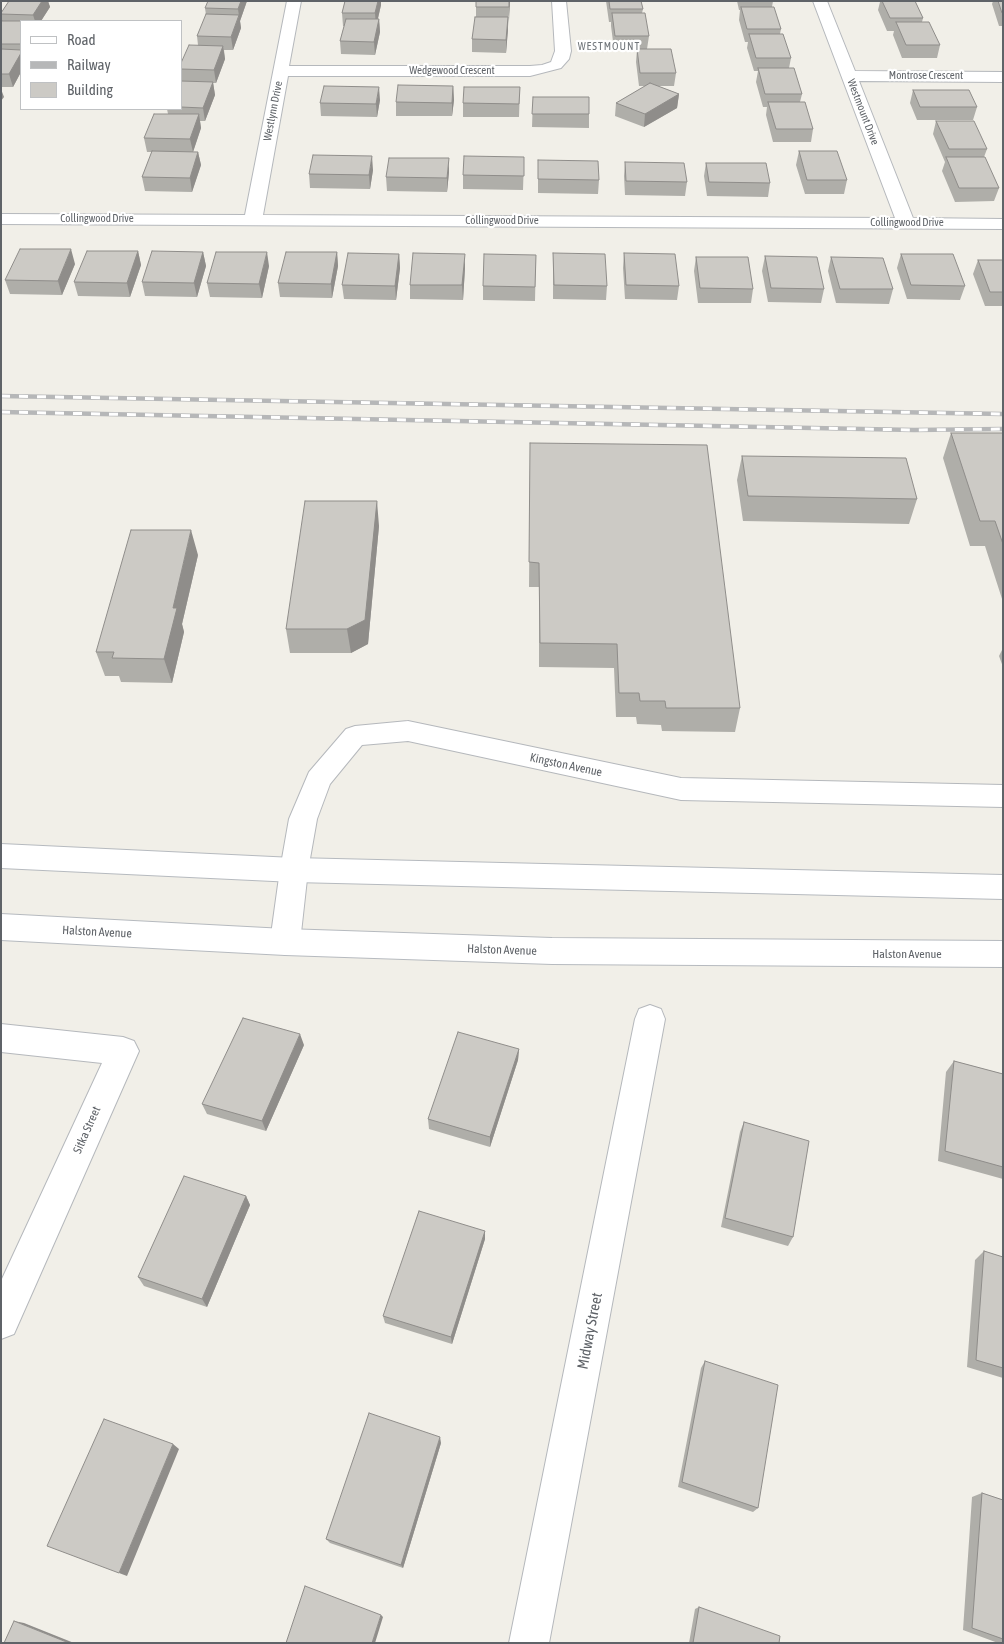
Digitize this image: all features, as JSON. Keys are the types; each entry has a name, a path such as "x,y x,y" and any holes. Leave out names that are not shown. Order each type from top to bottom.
{"street":[{"name":"Westlynn Drive","path":"253,220 294,1"},
{"name":"Wedgewood Crescent","path":"281,71 520,71 544,69 556,65 561,59 563,51 559,1"},
{"name":"Westmount Drive","path":"820,1 906,222"},
{"name":"Montrose Crescent","path":"849,76 1003,77"},
{"name":"Collingwood Drive","path":"1,219 906,222 1003,224"},
{"name":"Kingston Avenue","path":"285,942 294,870 304,819 318,778 355,736 408,731 681,789 1003,796"},
{"path":"1,856 294,870 1003,887"},
{"name":"Halston Avenue","path":"1,927 285,942 552,951 1003,954"},
{"name":"Midway Street","path":"529,1643 650,1019"},
{"name":"Sitka Street","path":"1,1038 122,1051 1,1321"}],"building":[{"path":"9,1 42,1 33,15 1,14"},
{"path":"208,1 241,1 238,9 205,8"},
{"path":"345,1 378,1 375,13 342,13"},
{"path":"476,1 509,1 509,7 476,7"},
{"path":"609,1 641,1 643,9 610,9"},
{"path":"882,1 915,1 923,18 890,18"},
{"path":"998,1 1003,1 1003,13 1002,13"},
{"path":"741,7 774,7 781,29 747,29"},
{"path":"612,13 645,13 649,36 615,36"},
{"path":"206,14 239,15 231,37 197,36"},
{"path":"475,17 508,17 506,40 472,39"},
{"path":"346,19 379,19 374,42 340,41"},
{"path":"20,21 20,44 1,44 1,22"},
{"path":"896,22 929,22 940,45 906,45"},
{"path":"749,34 783,34 791,58 756,58"},
{"path":"189,45 223,46 214,70 182,69 182,61"},
{"path":"1,49 20,50 20,55 9,74 1,74"},
{"path":"637,49 671,49 676,73 640,73"},
{"path":"758,68 794,68 802,94 765,94"},
{"path":"182,81 213,82 203,108 182,107"},
{"path":"650,83 679,94 645,114 616,103"},
{"path":"398,85 453,86 452,103 396,102"},
{"path":"324,86 379,87 376,104 320,103"},
{"path":"464,87 520,87 519,104 463,103"},
{"path":"913,90 969,90 977,107 920,107"},
{"path":"533,97 589,97 589,114 532,114"},
{"path":"768,102 805,102 813,129 776,129"},
{"path":"154,114 199,114 190,139 144,138"},
{"path":"936,121 974,121 987,149 949,149"},
{"path":"152,151 198,152 190,178 142,177"},
{"path":"799,151 837,151 847,180 807,180"},
{"path":"313,155 372,156 369,175 309,174"},
{"path":"464,156 524,157 524,176 463,175"},
{"path":"946,157 985,157 999,188 959,188"},
{"path":"389,158 449,158 447,178 386,177"},
{"path":"538,160 598,161 599,180 538,179"},
{"path":"625,162 684,163 687,182 626,181"},
{"path":"706,163 766,163 770,183 709,182"},
{"path":"20,249 71,249 58,281 5,280"},
{"path":"87,251 138,251 127,283 74,282"},
{"path":"152,251 203,252 194,283 142,282"},
{"path":"216,252 267,252 259,284 207,283"},
{"path":"286,252 337,252 331,284 278,283"},
{"path":"348,253 399,254 395,286 342,285"},
{"path":"413,253 465,254 462,285 410,285"},
{"path":"553,253 605,254 607,286 554,285"},
{"path":"624,253 675,254 679,286 626,285"},
{"path":"484,254 536,255 535,287 483,286"},
{"path":"901,254 953,254 965,286 911,285"},
{"path":"765,256 817,257 824,289 771,288"},
{"path":"696,257 748,257 753,289 700,288"},
{"path":"831,257 883,258 893,289 840,289"},
{"path":"978,260 1003,260 1003,292 990,292"},
{"path":"951,433 1003,433 1003,544 995,521 980,521"},
{"path":"530,443 707,445 740,708 666,708 665,701 640,701 639,693 619,693 617,644 540,643 539,563 529,562"},
{"path":"742,456 906,458 917,499 748,496"},
{"path":"305,501 377,501 365,620 347,629 286,629"},
{"path":"131,530 191,530 173,608 177,608 164,659 112,658 114,652 96,652"},
{"path":"243,1018 300,1034 262,1121 202,1104"},
{"path":"458,1032 519,1049 490,1137 428,1119"},
{"path":"954,1061 1003,1074 1003,1167 945,1151"},
{"path":"744,1122 809,1141 793,1237 725,1218"},
{"path":"184,1176 246,1196 202,1299 138,1277"},
{"path":"419,1211 485,1231 451,1337 383,1316"},
{"path":"984,1251 1003,1257 1003,1368 976,1360"},
{"path":"705,1361 778,1385 758,1508 682,1482"},
{"path":"369,1413 440,1437 401,1565 326,1539"},
{"path":"104,1419 173,1444 119,1573 47,1546"},
{"path":"982,1493 1003,1500 1003,1639 972,1628"},
{"path":"305,1586 381,1615 372,1643 286,1643"},
{"path":"699,1607 780,1636 779,1643 693,1643"},
{"path":"14,1621 69,1643 4,1643"}],"railway":[{"path":"1,396 1003,414"},
{"path":"1,412 914,430 1003,429"}],"district":[{"name":"WESTMOUNT","path":"609,47"}]}
